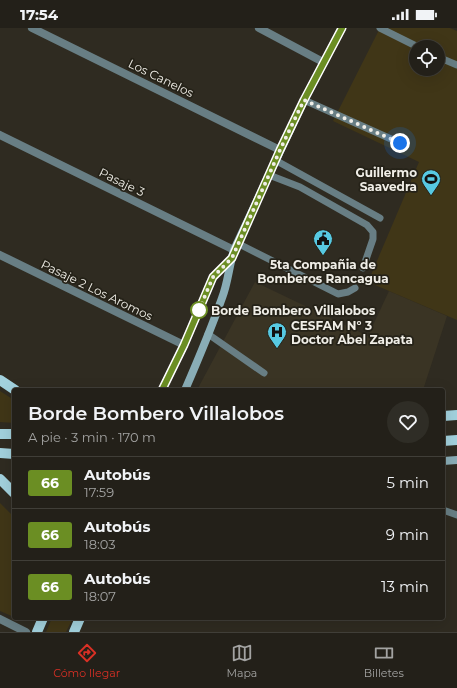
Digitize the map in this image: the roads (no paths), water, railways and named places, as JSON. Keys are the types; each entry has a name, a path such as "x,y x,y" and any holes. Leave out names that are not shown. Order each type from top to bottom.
{"main road":[{"path":"0,380 12,388"},
{"path":"445,416 457,415"},
{"path":"0,434 12,434"},
{"path":"445,441 457,440"},
{"path":"0,453 12,454"},
{"path":"0,479 12,491"},
{"path":"37,632 42,620"},
{"path":"74,632 79,620"}],"street":[{"name":"Los Canelos","path":"32,28 280,150"},
{"path":"259,28 323,62"},
{"path":"163,388 184,345 213,277 234,250 304,100 342,28"},
{"name":"Pasaje 3","path":"0,135 234,250"},
{"path":"186,388 228,281 234,250"},
{"name":"Pasaje 2 Los Aromos","path":"0,256 184,345"},
{"path":"445,461 457,460"},
{"path":"0,619 26,632"}],"lane":[{"path":"380,28 409,42"},
{"path":"445,60 457,64"},
{"path":"304,100 400,143"},
{"path":"275,160 380,218"},
{"path":"269,174 300,187 367,225 373,232 373,240 363,268"},
{"path":"234,250 338,294 348,292 356,288"},
{"path":"208,334 264,373"},
{"path":"445,511 457,515"}],"place":[{"name":"Guillermo Saavedra","path":"431,196"},
{"name":"5ta Compañia de Bomberos Rancagua","path":"323,256"},
{"name":"Borde Bombero Villalobos","path":"199,310"},
{"name":"CESFAM N° 3 Doctor Abel Zapata","path":"277,349"}]}
